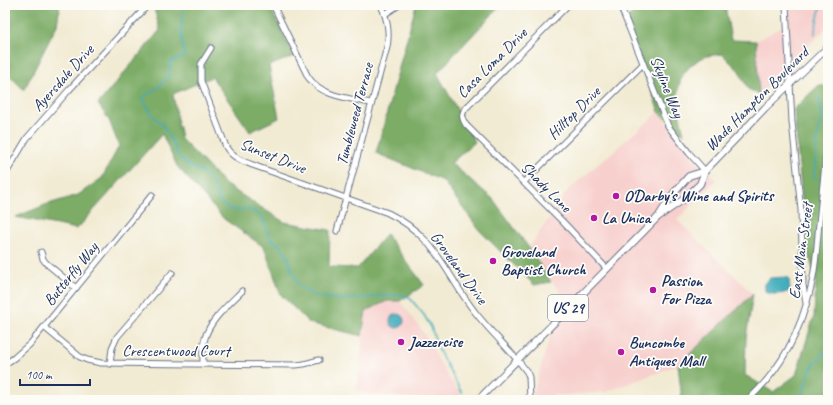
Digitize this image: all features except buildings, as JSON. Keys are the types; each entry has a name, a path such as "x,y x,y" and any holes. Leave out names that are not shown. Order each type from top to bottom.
{"main road":[{"name":"Wade Hampton Boulevard","path":"658,217 684,199 700,184 705,171 828,47"},
{"name":"Wade Hampton Boulevard","path":"478,400 658,217 674,193 689,176 705,171"}],"street":[{"name":"Ayersdale Drive","path":"5,175 28,138 69,90 148,5"},
{"path":"273,5 308,78 315,86 326,92 371,103"},
{"name":"Tumbleweed Terrace","path":"337,231 388,42 388,28 385,14 381,5"},
{"path":"385,14 398,5"},
{"name":"Casa Loma Drive","path":"466,125 463,122 462,116 465,109 568,5"},
{"name":"Skyline Way","path":"620,5 668,126 705,171"},
{"path":"786,5 790,84 801,210 803,285 806,303"},
{"name":"Sunset Drive","path":"211,48 201,64 201,81 226,147 231,154 245,162 346,198"},
{"name":"Hilltop Drive","path":"524,182 643,64"},
{"name":"Shady Lane","path":"466,125 524,182 607,269"},
{"name":"East Main Street","path":"748,400 770,377 788,351 802,321 813,276 828,135"},
{"name":"Butterfly Way","path":"5,364 24,350 152,195"},
{"name":"Groveland Drive","path":"346,198 388,213 403,221 416,231 434,251 471,308 488,329 518,360 529,377 530,400"},
{"path":"41,252 46,263 76,288"},
{"path":"110,364 112,348 117,337 172,273"},
{"path":"203,364 204,343 207,332 216,318 242,291"},
{"name":"Crescentwood Court","path":"44,327 80,357 94,362 110,364 296,365 319,360"}],"shaded area":[{"path":"788,5 828,5 828,26 759,94 756,41 789,23"},
{"path":"659,112 696,162 716,180 677,220 753,294 678,365 606,392 532,397 562,295 529,248 568,190"},
{"path":"387,301 400,301 422,330 446,373 463,398 460,400 426,400 356,392 366,311"}],"green space":[{"path":"5,5 60,5 57,25 24,90 5,71"},
{"path":"153,5 269,5 294,56 269,66 279,118 250,132 212,77 173,94 181,139 226,185 284,222 330,230 329,267 358,268 386,234 424,285 400,301 387,301 366,311 362,336 309,323 281,295 264,247 224,219 177,166 162,134 77,229 16,217 45,205 78,195 102,178 119,146 109,120 98,104 160,30"},
{"path":"416,5 501,5 437,73 475,142 451,163 493,199 529,248 551,282 534,285 480,231 443,181 376,153"},
{"path":"648,5 725,5 731,40 756,41 759,94 748,89 739,71 722,54 704,57 693,64 685,72 680,81 678,100 684,134 659,112 625,18"},
{"path":"819,85 828,87 828,400 682,400 678,365 753,294 746,338 745,375 773,392 796,375 814,316 816,279 806,246 794,109"}],"water":[{"path":"770,278 789,278 790,291 770,294 765,291 765,283"},
{"path":"394,314 400,314 404,318 404,324 400,328 394,328 390,324 390,318"}],"waterway":[{"path":"184,5 181,29 184,56 170,62 169,75 161,85 142,98 153,116 162,124 174,145 176,153 189,167 199,170 210,178 221,203 231,210 249,209 262,216 270,239 280,245 288,257 291,270 299,285 305,290 316,296 341,300 394,295 409,297 424,315 431,327 439,351 462,393"},
{"path":"815,34 821,5"},
{"path":"817,179 814,177 818,133 822,115 819,97"},
{"path":"801,400 811,370 826,351 828,343"}],"place":[{"name":"O'Darby's Wine and Spirits","path":"616,196"},
{"name":"La Unica","path":"594,218"},
{"name":"Groveland Baptist Church","path":"493,261"},
{"name":"Passion For Pizza","path":"653,290"},
{"name":"Jazzercise","path":"401,342"},
{"name":"Buncombe Antiques Mall","path":"621,352"}]}
